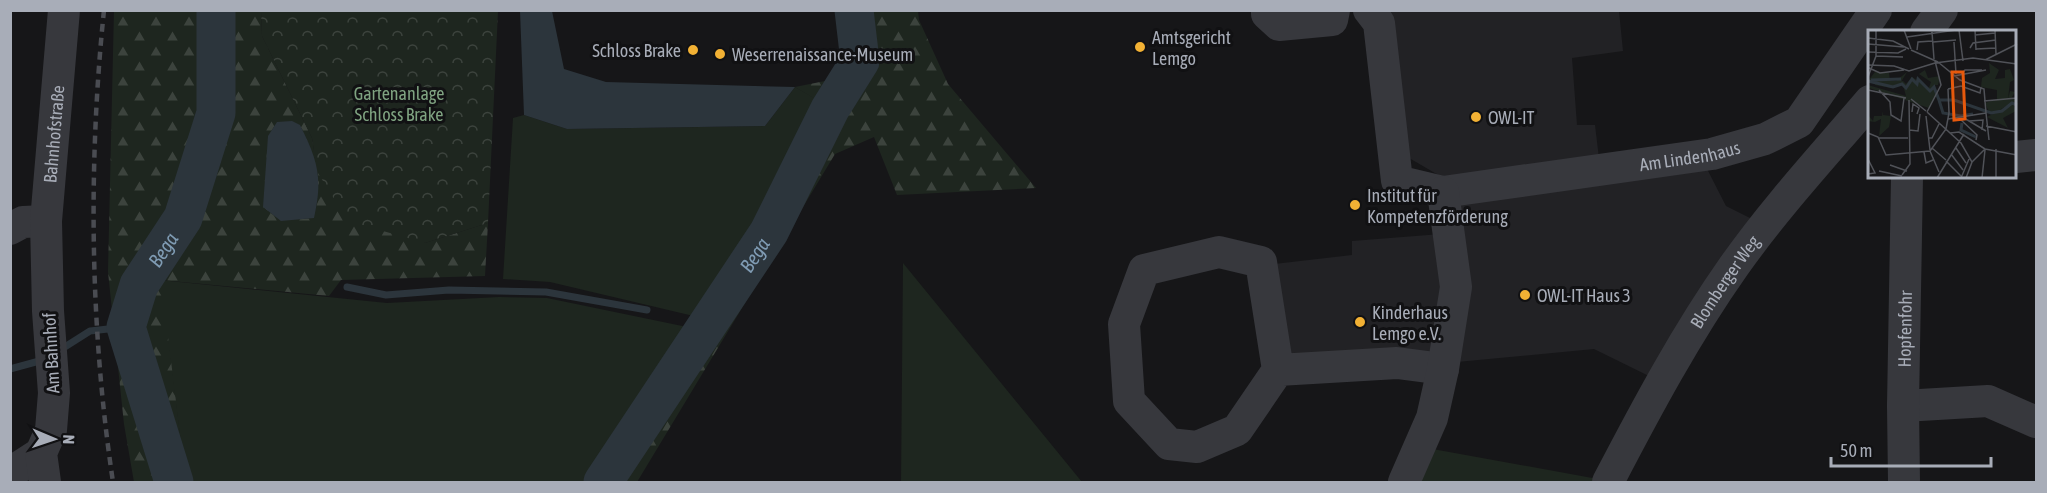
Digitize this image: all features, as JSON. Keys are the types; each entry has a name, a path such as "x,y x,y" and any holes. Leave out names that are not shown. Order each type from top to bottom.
{"street":[{"name":"Bahnhofstraße","path":"46,221 63,10"},
{"path":"1267,10 1279,26 1332,20 1334,10"},
{"name":"Am Lindenhaus","path":"1369,10 1379,23 1397,181 1443,192 1712,154 1765,139 1799,122 1876,10"},
{"path":"1927,30 1942,10"},
{"name":"Blomberger Weg","path":"1608,483 1697,322 1735,265 1770,218 1868,103"},
{"path":"2017,157 2037,155"},
{"name":"Hopfenfohr","path":"1904,483 1907,178"},
{"path":"1404,483 1432,418 1443,369 1456,287 1443,192"},
{"path":"10,229 23,222 46,221"},
{"name":"Am Bahnhof","path":"43,468 51,430 54,393 48,311 46,221"},
{"path":"1220,252 1262,262 1278,370 1238,430 1197,447 1169,444 1129,401 1124,324 1144,270 1220,252"},
{"path":"1278,370 1397,363 1443,369"},
{"path":"1903,406 1988,400 2037,422"},
{"path":"10,472 43,468"}],"shaded area":[{"path":"520,11 552,11 564,69 606,82 795,87 765,126 567,129 524,115"},
{"name":"OWL-IT","path":"1391,11 1619,11 1623,51 1572,58 1577,125 1595,125 1601,175 1704,163 1726,206 1754,220 1653,378 1594,349 1457,362 1452,183 1404,155"},
{"path":"292,121 300,125 315,160 318,180 317,204 314,218 281,221 263,207 268,136 277,122"},
{"name":"Kinderhaus Lemgo e.V.","path":"1441,234 1439,355 1283,362 1266,265 1352,255 1352,241"}],"green space":[{"path":"114,11 261,11 262,36 312,138 317,171 425,243 488,223 485,276 341,280 329,296 161,280 186,482 134,482 124,424 108,272"},
{"name":"Gartenanlage Schloss Brake","path":"261,11 498,11 488,223 425,243 348,221 318,173 320,191 314,218 281,221 263,207 268,136 277,122 299,125 314,151 312,138 262,36"},
{"path":"868,11 918,11 919,20 948,84 1036,188 897,195 874,137 835,154 637,482 609,482 773,233 834,110 795,87 875,71"},
{"path":"795,87 825,104 765,225 702,318 550,282 503,279 513,118 524,115 567,129 765,126"},
{"path":"903,263 1082,482 901,482"},
{"path":"160,280 387,303 499,297 547,298 692,328 592,482 186,482"},
{"path":"1427,448 1598,479 1596,482 1413,482"}],"waterway":[{"name":"Bega","path":"174,482 126,327 139,285 183,218 216,113 216,10"},
{"name":"Bega","path":"603,482 769,232 830,109 860,61 854,10"},
{"path":"347,287 386,295 449,290 546,292 647,310"},
{"path":"60,350 90,331 126,327"},
{"path":"10,369 43,360"}],"railway":[{"path":"104,10 95,128 94,247 100,366 113,482"}],"place":[{"name":"Amtsgericht Lemgo","path":"1140,47"},
{"name":"Schloss Brake","path":"693,50"},
{"name":"Weserrenaissance-Museum","path":"720,54"},
{"name":"OWL-IT","path":"1476,117"},
{"name":"Institut für Kompetenzförderung","path":"1355,205"},
{"name":"OWL-IT Haus 3","path":"1525,295"},
{"name":"Kinderhaus Lemgo e.V.","path":"1360,322"}]}
